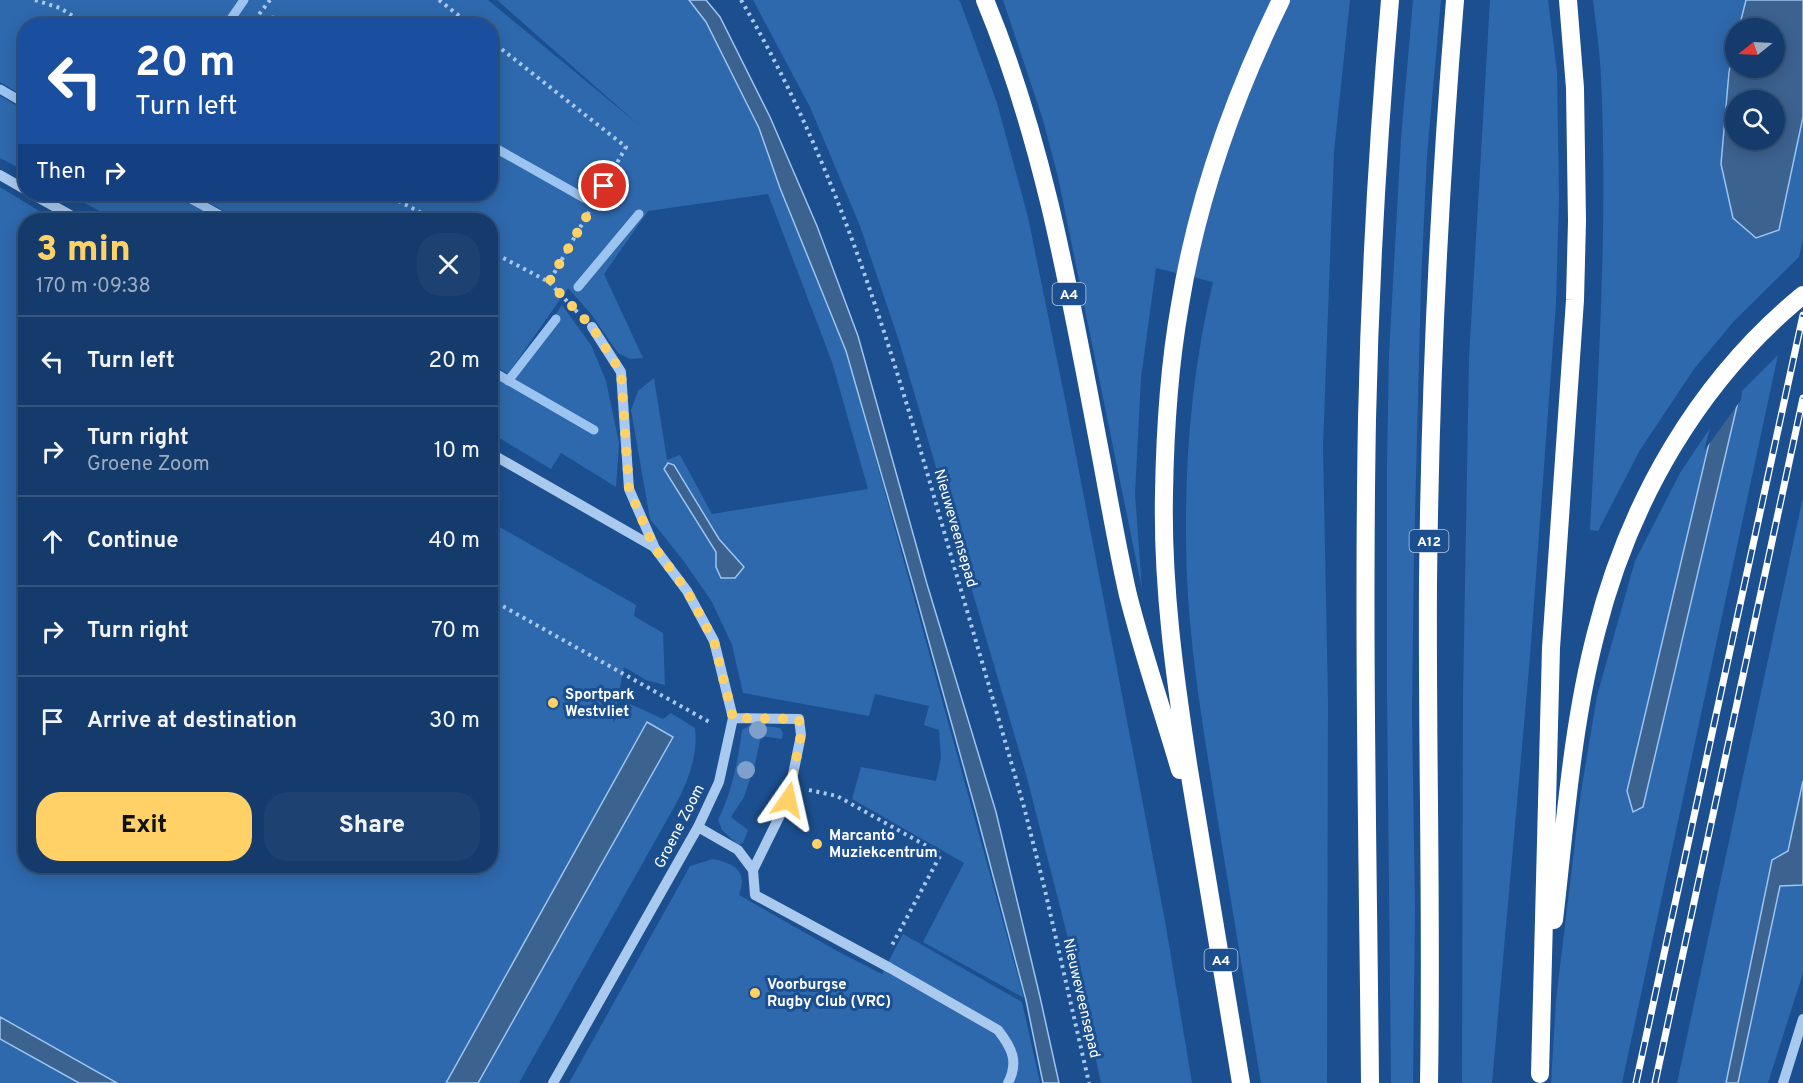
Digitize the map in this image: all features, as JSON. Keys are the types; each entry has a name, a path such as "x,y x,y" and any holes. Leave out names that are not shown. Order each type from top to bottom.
{"highway":[{"name":"A4","path":"985,0 1003,42 1025,109 1043,177 1060,248 1128,595 1200,837"},
{"name":"A4","path":"1241,1083 1176,676 1169,608 1164,496 1174,339 1196,231 1221,142 1259,46 1281,0"},
{"path":"1370,1083 1365,577 1367,417 1376,200 1390,0"},
{"name":"A12","path":"1429,1083 1430,468 1439,211 1455,0"},
{"path":"1539,1078 1551,648 1570,387 1577,221 1575,88 1568,0"},
{"path":"1539,1078 1568,797 1590,659 1620,555 1642,503 1685,426 1734,362 1780,313 1803,295"}],"street":[{"path":"0,175 18,185"},
{"path":"45,201 66,213"},
{"path":"592,327 621,372 629,489 654,547"},
{"name":"Groene Zoom","path":"498,458 654,547 687,591 714,641 733,718 719,782 698,827 553,1083"},
{"path":"733,718 799,719 801,735 788,800 753,870 755,895 998,1030 1009,1044 1014,1062 1008,1083"},
{"path":"698,827 738,850 753,870"},
{"path":"1783,1083 1803,1019"}],"path":[{"path":"35,0 60,8 76,18"},
{"path":"256,18 270,0"},
{"path":"439,0 462,18"},
{"name":"Nieuweveensepad","path":"741,0 791,96 823,168 850,232 885,332 1024,807 1089,1083"},
{"path":"498,46 626,147 549,282"},
{"path":"399,201 422,213"},
{"path":"498,255 549,282 592,327"},
{"path":"498,604 730,734"},
{"path":"790,785 837,796 941,854 882,964"}],"shaded area":[{"path":"0,0 488,0 639,125 497,0 689,0 706,22 759,128 780,188 846,351 1024,998 923,942 964,863 852,799 861,767 936,781 941,758 939,730 924,725 929,706 875,694 869,716 743,693 732,645 712,602 683,560 650,519 631,410 638,391 654,378 667,460 680,455 712,514 868,489 832,362 768,194 648,211 604,274 643,358 630,359 618,353 591,314 568,288 508,374 498,368 498,213 227,213 206,201 498,201 498,18 18,18 18,93 0,82"},
{"path":"689,0 706,0 720,17 770,117 817,226 858,336 927,584 996,812 1059,1083 1043,1083 1026,1000 977,815 846,351 780,188 759,128 706,22"},
{"path":"753,0 959,0 961,4 997,103 1028,217 1138,778 1192,1083 1101,1083 1080,985 1027,778 899,341 860,226 810,107"},
{"path":"1003,0 1350,0 1334,152 1323,446 1328,701 1327,1083 1261,1083 1200,708 1187,573 1187,474 1195,377 1213,282 1156,268 1141,378 1135,494 1142,589 1058,177 1043,120"},
{"path":"1413,0 1441,0 1427,155 1414,553 1413,1083 1391,1083 1387,695 1389,354 1401,139"},
{"path":"1490,0 1548,0 1557,72 1559,198 1556,303 1530,657 1492,1083 1462,1083 1463,697 1469,358"},
{"path":"1593,0 1746,0 1742,18 1725,18 1725,78 1728,78 1727,90 1725,90 1721,164 1733,218 1779,230 1803,117 1803,239 1799,257 1735,320 1694,369 1640,450 1598,531 1590,530 1603,247 1603,134 1600,68"},
{"path":"1746,0 1803,0 1803,117 1779,230 1756,238 1733,218 1721,164 1725,118 1725,150 1785,150 1785,90 1727,90 1728,78 1785,78 1785,18 1742,18"},
{"path":"0,96 18,106 18,167 0,158"},
{"name":"Sportpark Westvliet","path":"0,187 18,198 18,201 23,201 43,213 18,213 18,873 498,873 498,526 636,605 634,616 663,633 665,685 646,680 624,667 613,723 626,702 663,719 671,713 695,728 696,738 689,775 677,802 519,1083 478,1083 673,738 648,722 446,1083 0,1083"},
{"path":"80,201 185,201 206,213 104,213"},
{"path":"562,305 591,345 606,381 619,443 616,487 561,453 551,469 498,437 498,379 508,385"},
{"path":"1778,355 1622,1083 1551,1083 1556,1000 1581,792 1597,696 1635,561 1680,473 1714,422 1627,791 1634,812 1643,806 1740,393"},
{"path":"1740,393 1643,807 1633,812 1627,791 1714,422"},
{"path":"668,463 674,465 719,539 744,567 735,578 721,578 716,567 716,552 664,469"},
{"path":"1803,497 1803,781 1788,851 1772,861 1726,1083 1677,1083"},
{"path":"647,722 673,737 478,1083 446,1083"},
{"path":"752,724 780,728 783,733 782,739 761,736 744,797 731,817 748,830 743,843 738,845 722,830 718,820 734,776 742,730"},
{"path":"1803,781 1803,885 1780,886 1738,1083 1726,1083 1772,860 1788,851"},
{"path":"713,859 728,863 741,874 739,895 882,974 903,934 1022,1002 1040,1083 569,1083 690,866"},
{"path":"1803,885 1803,973 1768,1083 1738,1083 1780,886"},
{"path":"0,1017 117,1083 79,1083 0,1039"}],"pier":[{"path":"1738,391 1742,392 1741,400 1704,451 1712,421"}],"waterway":[{"path":"232,18 244,0"},
{"path":"0,89 18,99"},
{"path":"498,150 584,198"},
{"path":"195,201 216,213"},
{"path":"578,287 639,214"},
{"path":"508,381 556,319"},
{"path":"498,375 594,430"}],"railway":[{"path":"1636,1083 1803,315"},
{"path":"1655,1083 1803,398"}],"place":[{"name":"Sportpark Westvliet","path":"553,703"},
{"name":"Marcanto Muziekcentrum","path":"817,844"},
{"name":"Voorburgse Rugby Club (VRC)","path":"755,993"}],"route":[{"path":"604,186 549,282 592,327 621,372 629,489 654,547 687,591 714,641 733,718 799,719 801,735 788,800"}]}
